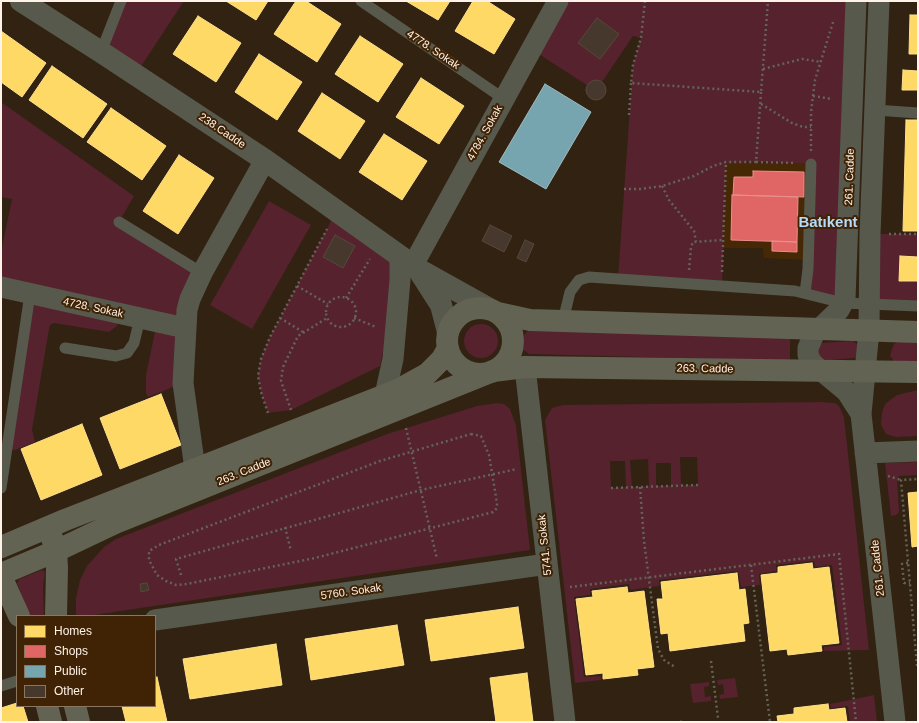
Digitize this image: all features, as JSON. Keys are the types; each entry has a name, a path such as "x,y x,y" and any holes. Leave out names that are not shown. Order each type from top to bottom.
{"main road":[{"path":"1,547 48,527 386,395 416,381 427,374 442,359 456,317 465,310 477,307 530,320 918,332"},
{"path":"448,340 452,358 458,366 468,371 478,374 491,372 506,362 511,353 513,342 509,326 493,310"},
{"name":"263. Cadde","path":"1,575 116,523 491,372 525,367 918,372"},
{"path":"48,527 56,551 56,615"},
{"path":"1,575 19,615"},
{"path":"47,707 51,722"},
{"path":"75,707 79,722"}],"street":[{"name":"238.Cadde","path":"21,1 266,160 411,264 493,310"},
{"name":"4784. Sokak","path":"411,264 558,1"},
{"name":"261. Cadde","path":"856,1 844,303 814,334 808,348 808,355 812,363 819,370 847,392 861,414"},
{"name":"261. Cadde","path":"879,1 870,234 869,330 861,414 895,722"},
{"path":"195,469 183,384 185,328 190,299 202,273 266,160"},
{"path":"386,395 393,358 400,280 411,264 441,305 448,340"},
{"name":"4728. Sokak","path":"1,287 185,328"},
{"name":"5741. Sokak","path":"525,367 565,722"},
{"path":"865,453 918,451"},
{"name":"5760. Sokak","path":"156,620 547,564"}],"lane":[{"path":"101,52 121,1"},
{"name":"4778. Sokak","path":"361,1 504,99"},
{"path":"875,110 918,113"},
{"path":"805,293 808,269 811,164"},
{"path":"119,222 202,273"},
{"path":"563,321 570,292 579,280 588,277 688,283 805,293 844,303 918,306"},
{"path":"1,488 30,294"},
{"path":"65,348 116,356 127,353 134,343 140,318"},
{"path":"1,686 16,681"}],"path":[{"path":"629,115 633,65 641,38 645,1"},
{"path":"756,162 768,1"},
{"path":"624,189 641,189 662,186 694,176 713,166 726,162 811,164 813,96 821,62 835,16"},
{"path":"763,69 802,59 821,62"},
{"path":"631,83 761,92"},
{"path":"761,104 792,124 803,127 811,126"},
{"path":"722,286 726,162"},
{"path":"662,186 669,200 694,231 696,241"},
{"path":"268,413 261,392 258,376 262,359 270,337 337,211"},
{"path":"870,234 918,234"},
{"path":"688,283 691,246 693,242 723,240"},
{"path":"346,298 372,255"},
{"path":"297,286 328,304"},
{"path":"336,298 346,298 353,304 355,314 354,318 348,325 338,327 334,325 327,318 326,308 328,304 336,298"},
{"path":"280,318 303,332"},
{"path":"291,410 283,388 281,375 291,348 303,332 327,318"},
{"path":"354,318 378,328"},
{"path":"406,427 439,564"},
{"path":"476,435 484,440 492,474 497,503 497,508 493,512 315,558 176,585 157,575 149,560 149,552 159,545 358,468 462,436 476,435"},
{"path":"180,575 176,559 285,527 421,490 521,468"},
{"path":"886,475 901,480 918,479"},
{"path":"901,480 917,666"},
{"path":"611,488 698,485"},
{"path":"640,487 648,577 659,653 664,660 675,667"},
{"path":"285,527 291,551"},
{"path":"570,595 569,587 839,554 856,722"},
{"path":"908,563 902,564 904,583 910,583"},
{"path":"751,565 770,722"},
{"path":"711,661 718,718"}],"shaded area":[{"path":"121,1 184,1 136,74 101,52"},
{"path":"558,1 856,1 845,299 805,293 811,164 756,162 726,163 722,286 618,278 633,65 641,38 633,36 596,91 531,49"},
{"path":"1,102 134,196 119,222 202,273 183,383 148,397 146,393 146,375 157,322 120,314 117,326 109,332 54,323 50,325 49,329 32,430 35,442 15,450 8,449 30,294 1,287 1,252 12,199 1,197"},
{"path":"726,162 811,164 809,260 764,258 763,248 723,248"},
{"path":"269,201 311,225 252,329 210,305"},
{"path":"332,219 378,250 395,267 388,329 380,366 291,410 268,413 261,392 258,376 261,359 270,337"},
{"path":"870,234 918,234 918,306 870,303"},
{"path":"478,324 484,324 488,325 495,331 498,341 497,348 491,355 484,358 478,358 474,357 467,351 464,344 464,338 465,334 471,327"},
{"path":"529,330 790,336 790,361 529,354 522,349 521,338"},
{"path":"853,341 857,344 859,349 859,355 855,358 828,360 820,358 816,353 820,343"},
{"path":"897,342 918,342 918,362 894,361 890,356 894,344"},
{"path":"918,390 918,436 896,437 886,434 881,425 882,413 885,404 897,395"},
{"path":"821,402 835,403 839,406 844,417 869,650 824,651 824,647 842,645 832,565 815,567 814,561 776,565 776,571 759,574 760,585 741,587 738,571 659,580 659,586 630,590 629,584 590,589 590,595 574,597 584,677 601,676 601,680 575,683 545,420 552,408 563,405","holes":["680,457 697,457 698,485 681,485","648,459 649,486 632,487 630,460","610,461 625,461 626,487 611,488","656,463 671,463 671,486 656,486"]},
{"path":"497,403 504,404 510,409 516,425 530,550 94,615 76,615 76,598 80,580 87,566 104,547 116,539 387,434 477,406"},
{"path":"918,462 918,475 899,476 897,479 899,512 896,515 891,516 885,463"},
{"path":"42,570 45,572 43,586 44,615 30,615 17,583 19,579"},
{"path":"735,678 738,697 720,699 719,695 724,694 723,684 718,685 717,680"},
{"path":"709,682 709,686 704,687 705,697 711,696 711,701 693,703 690,684"},
{"path":"874,695 877,722 850,722 848,706 831,708 830,704"}],"building: Homes":[{"path":"226,1 268,1 256,20"},
{"path":"296,1 306,1 341,24 317,62 274,34"},
{"path":"406,1 450,1 438,20"},
{"path":"473,1 487,1 515,19 494,54 455,31"},
{"path":"910,15 918,15 918,54 909,54"},
{"path":"198,16 241,43 216,82 173,54"},
{"path":"1,31 46,63 22,97 1,82"},
{"path":"360,36 403,64 378,102 335,74"},
{"path":"259,54 302,82 277,120 235,92"},
{"path":"52,66 107,104 83,138 29,100"},
{"path":"903,70 918,71 918,90 902,90"},
{"path":"421,78 464,106 439,144 396,117"},
{"path":"322,93 365,121 340,159 298,131"},
{"path":"111,108 166,146 142,180 87,142"},
{"path":"906,120 918,120 918,231 903,231"},
{"path":"384,134 427,161 402,200 359,172"},
{"path":"179,155 214,178 178,234 143,211"},
{"path":"900,256 918,257 918,281 899,281"},
{"path":"161,394 181,445 120,469 100,418"},
{"path":"82,424 102,475 41,500 21,449"},
{"path":"918,492 918,546 912,547 908,493"},
{"path":"812,563 813,569 829,567 839,643 821,645 822,651 788,655 787,649 770,651 761,575 778,573 778,567"},
{"path":"737,573 739,590 745,589 749,623 743,624 745,641 670,651 668,633 661,634 657,599 663,599 661,582"},
{"path":"627,587 628,593 644,591 654,667 637,669 638,675 603,679 603,673 586,675 576,599 593,597 592,591"},
{"path":"518,607 524,648 431,661 425,620"},
{"path":"397,625 404,665 311,680 305,639"},
{"path":"276,644 282,685 190,699 183,659"},
{"path":"527,673 533,722 496,722 490,678"},
{"path":"156,678 167,722 126,722 122,707 156,707"},
{"path":"16,703 16,707 23,707 28,722 1,722 1,708"},
{"path":"828,704 829,710 845,708 847,722 778,722 777,716 794,714 794,708"}],"building: Shops":[{"path":"753,171 804,172 804,197 733,195 734,177 753,177"},
{"path":"732,195 798,197 797,242 731,240"},
{"path":"772,241 797,242 797,252 772,251"}],"building: Public":[{"path":"545,84 591,112 546,189 499,162"}],"building: Other":[{"path":"597,18 619,34 600,59 578,43"},
{"path":"592,80 600,80 606,86 606,94 600,100 592,100 586,94 586,86"},
{"path":"490,225 512,236 504,252 482,241"},
{"path":"335,235 355,246 343,268 323,257"},
{"path":"525,240 534,244 526,262 517,258"},
{"path":"147,583 149,590 141,592 140,584"}],"district":[{"name":"Batıkent","path":"828,223"}]}
